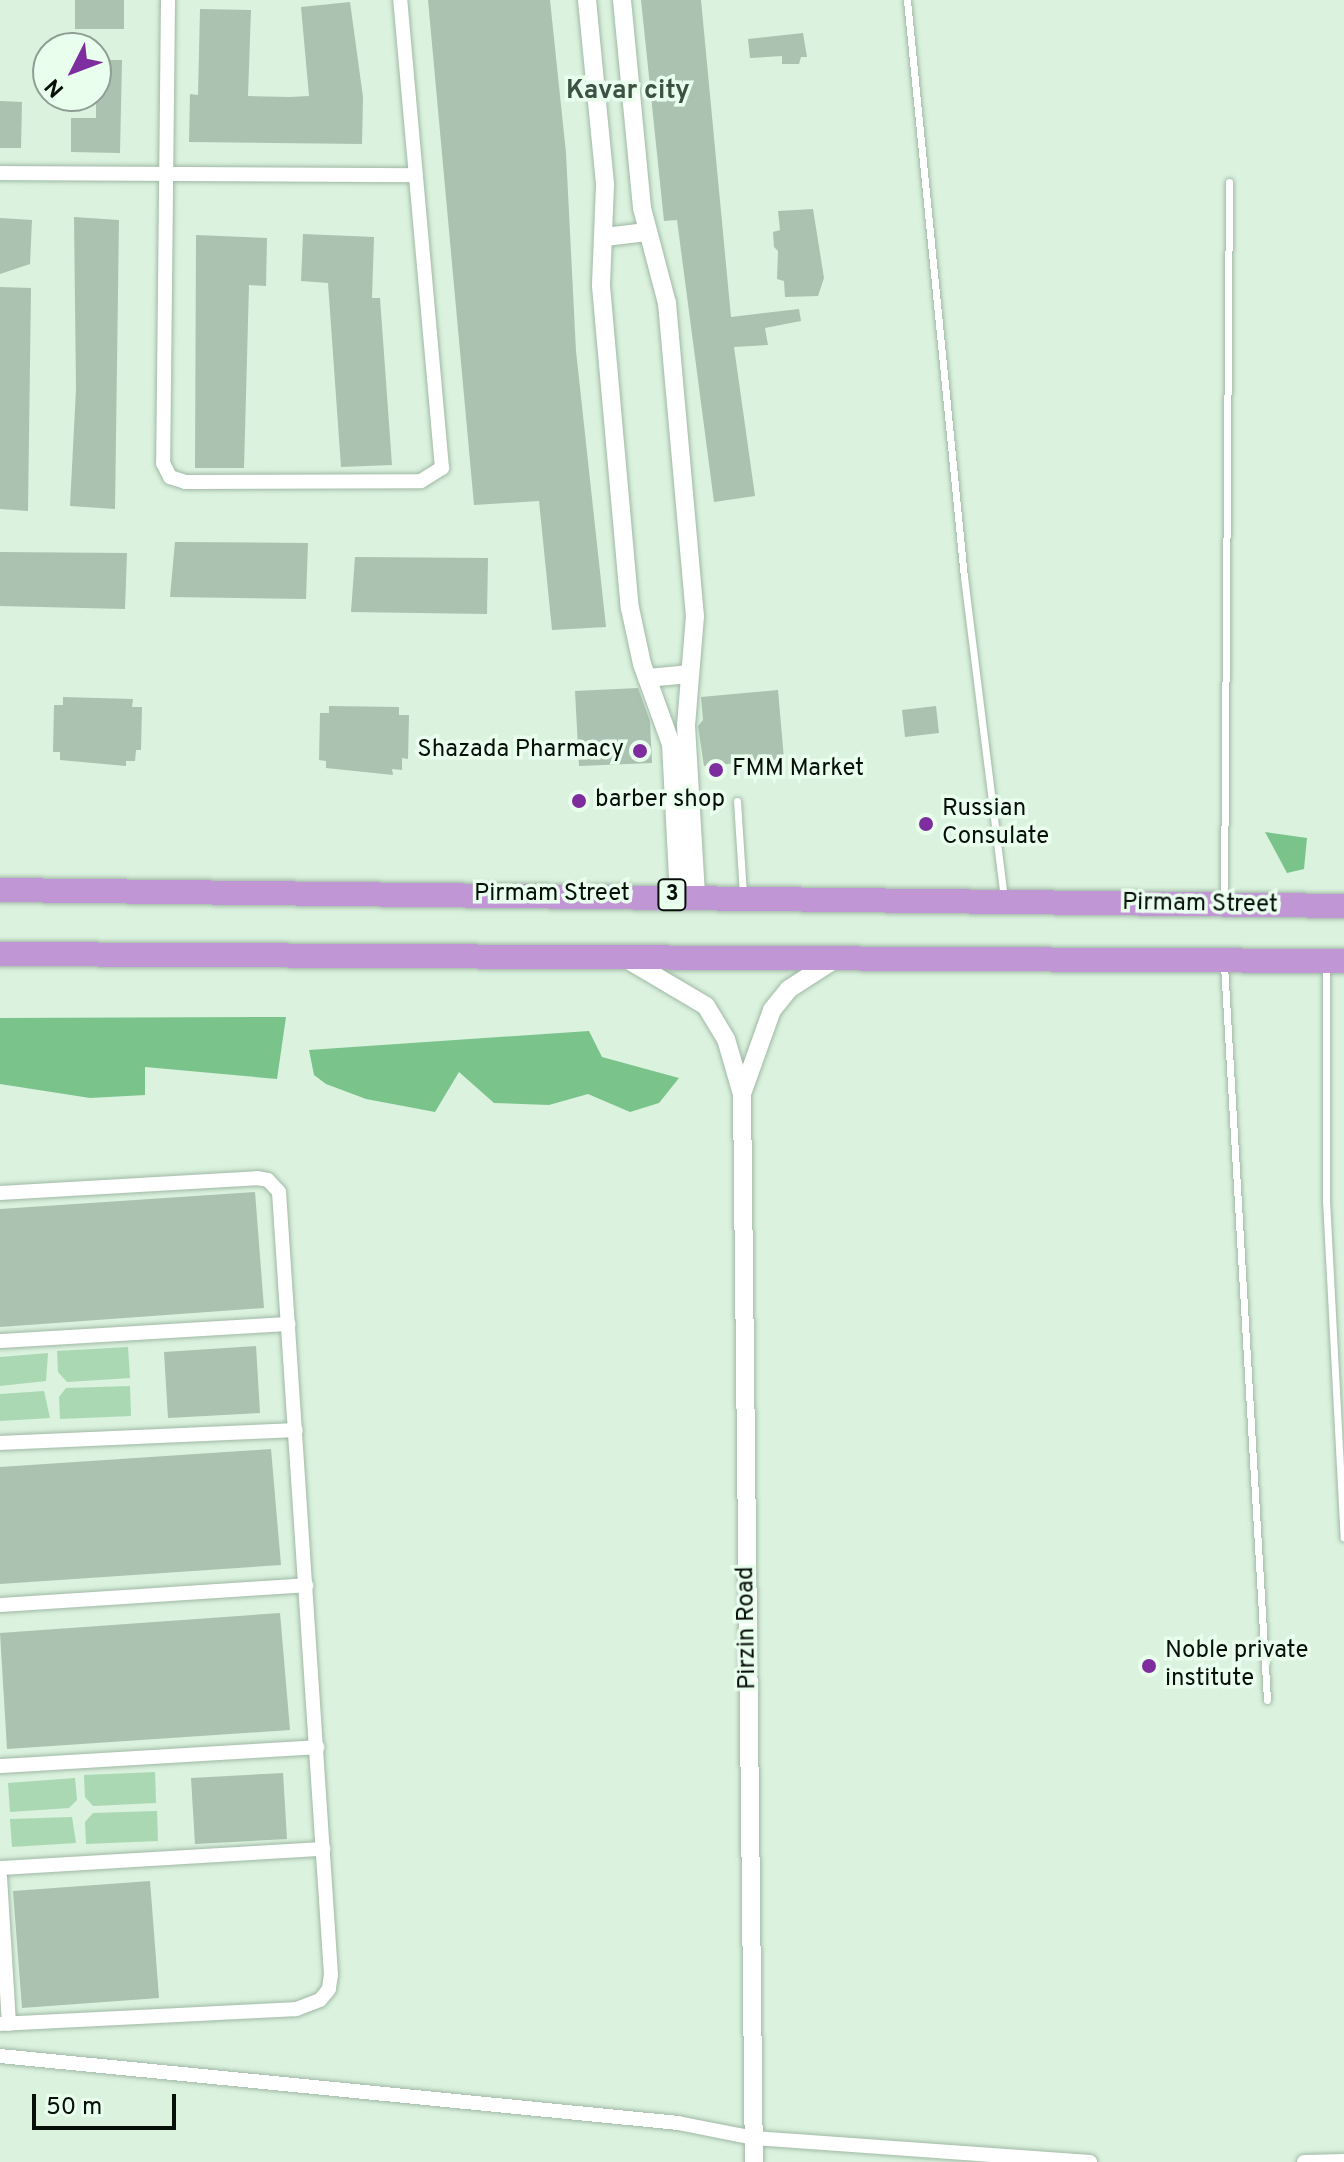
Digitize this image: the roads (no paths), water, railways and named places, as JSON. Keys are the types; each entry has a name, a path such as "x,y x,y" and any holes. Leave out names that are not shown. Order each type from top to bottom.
{"highway":[{"name":"Pirmam Street","path":"0,890 743,895 1005,903 1344,906"},
{"path":"0,954 630,961 1335,961"}],"street":[{"path":"168,0 167,473 185,482 405,481 433,478 444,455 400,0"},
{"path":"587,0 605,185 601,286 628,592 647,678 677,727"},
{"path":"622,0 647,232 667,303 696,629 677,727 687,896"},
{"path":"0,173 168,177 415,175"},
{"path":"605,237 647,232"},
{"path":"647,678 689,674"},
{"path":"742,1094 759,1033 772,1010 789,989 834,960"},
{"path":"630,961 706,1006 726,1039 742,1094"},
{"name":"Pirzin Road","path":"742,1094 754,2162"},
{"path":"0,1193 268,1180 281,1197 331,1974 329,1989 309,2007 5,2024 0,1877"},
{"path":"0,1341 289,1324"},
{"path":"0,1443 296,1430"},
{"path":"0,1605 306,1585"},
{"path":"0,1766 317,1747"},
{"path":"0,1868 323,1849"},
{"path":"0,2056 678,2123 754,2138 1090,2162"},
{"path":"1304,2162 1344,2161"}],"lane":[{"path":"907,0 964,577 1005,903"},
{"path":"1223,905 1229,182"},
{"path":"737,801 743,895"},
{"path":"1224,959 1267,1700"},
{"path":"1335,961 1326,1200 1344,1538"}],"place":[{"name":"Shazada Pharmacy","path":"640,751"},
{"name":"FMM Market","path":"716,770"},
{"name":"barber shop","path":"579,801"},
{"name":"Russian Consulate","path":"926,824"},
{"name":"Noble private institute","path":"1149,1666"}],"district":[{"name":"Kavar city","path":"628,92"}]}
